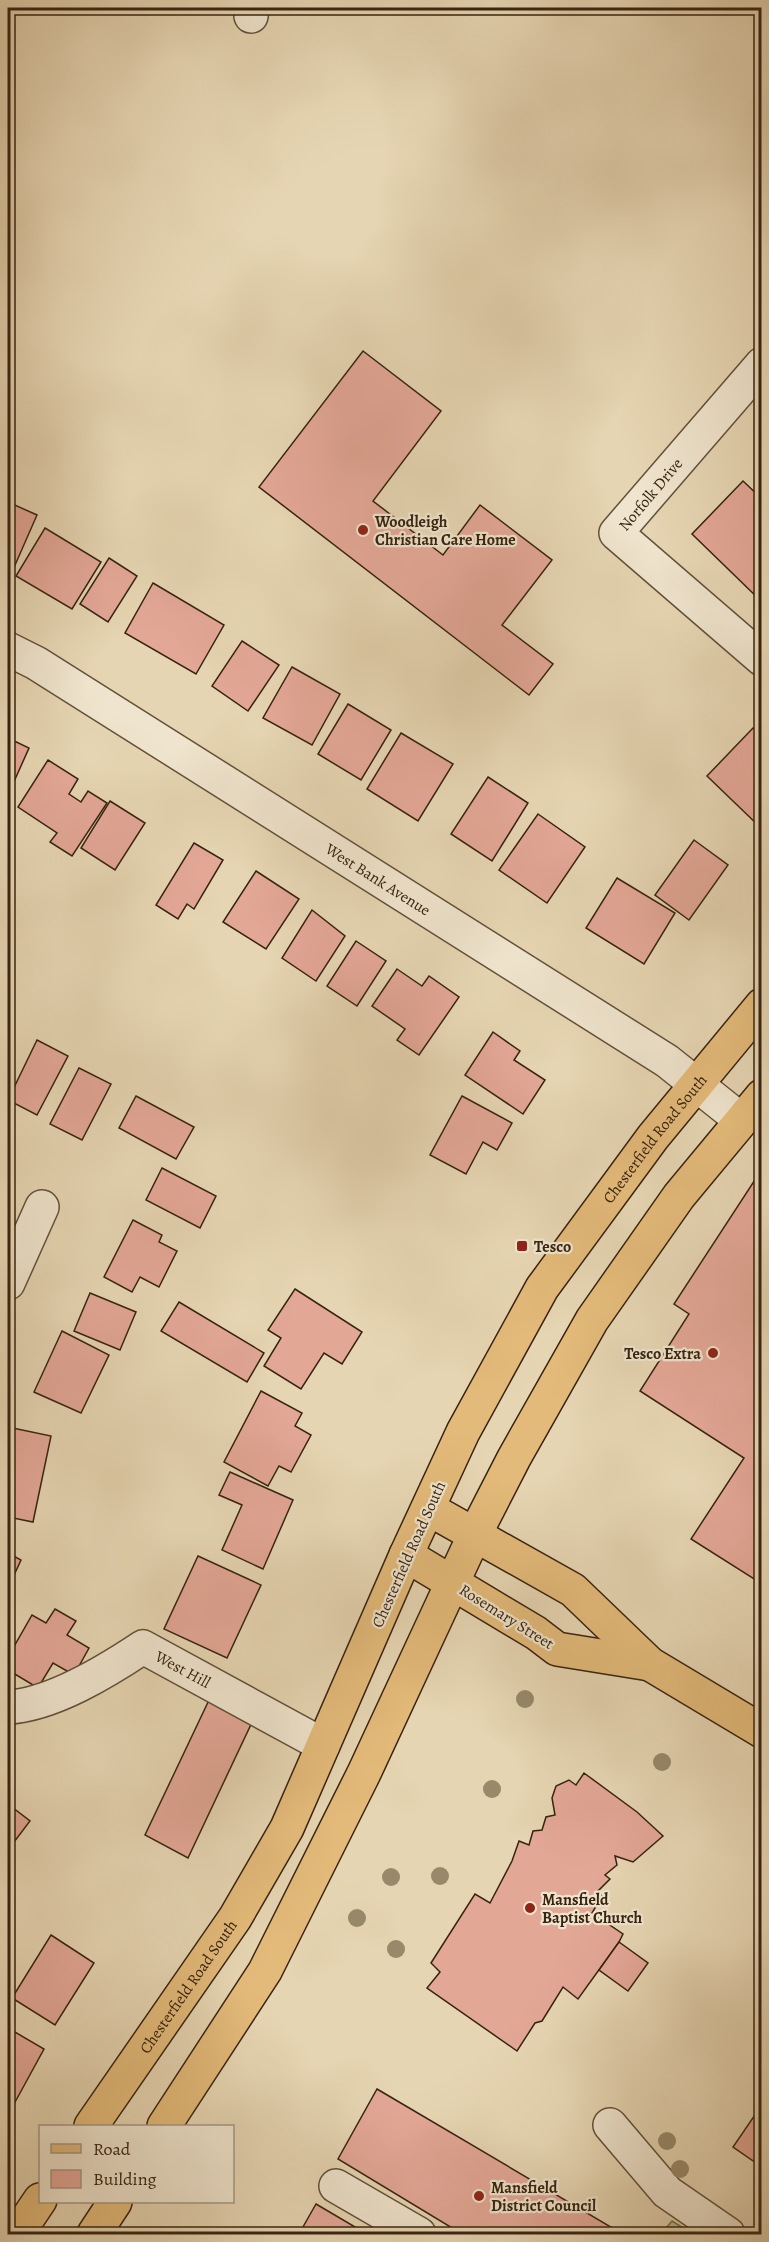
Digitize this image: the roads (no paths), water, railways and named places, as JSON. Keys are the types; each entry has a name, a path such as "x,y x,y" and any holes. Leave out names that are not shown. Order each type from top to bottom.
{"main road":[{"name":"Chesterfield Road South","path":"92,2125 236,1918 287,1828 406,1555 463,1432 542,1288 653,1137 762,1005"},
{"path":"165,2125 265,1971 364,1773 435,1618 514,1458 592,1320 679,1196 751,1108"},
{"name":"Rosemary Street","path":"429,1509 573,1590 650,1664 762,1731"},
{"name":"Rosemary Street","path":"406,1555 557,1649 650,1664"},
{"path":"17,2235 39,2202"},
{"path":"94,2235 114,2203"}],"street":[{"name":"Norfolk Drive","path":"762,364 616,533 762,659"},
{"name":"West Bank Avenue","path":"8,649 36,663 627,1035 667,1061 696,1084 751,1108"},
{"path":"8,1279 42,1207"},
{"name":"West Hill","path":"8,1707 65,1691 105,1671 143,1647 323,1745"},
{"path":"610,2126 667,2192 728,2235"},
{"path":"336,2186 419,2235"}],"place":[{"name":"Woodleigh Christian Care Home","path":"363,530"},
{"name":"Tesco","path":"522,1246"},
{"name":"Tesco Extra","path":"713,1353"},
{"name":"Mansfield Baptist Church","path":"530,1908"},
{"name":"Mansfield District Council","path":"479,2196"}]}
